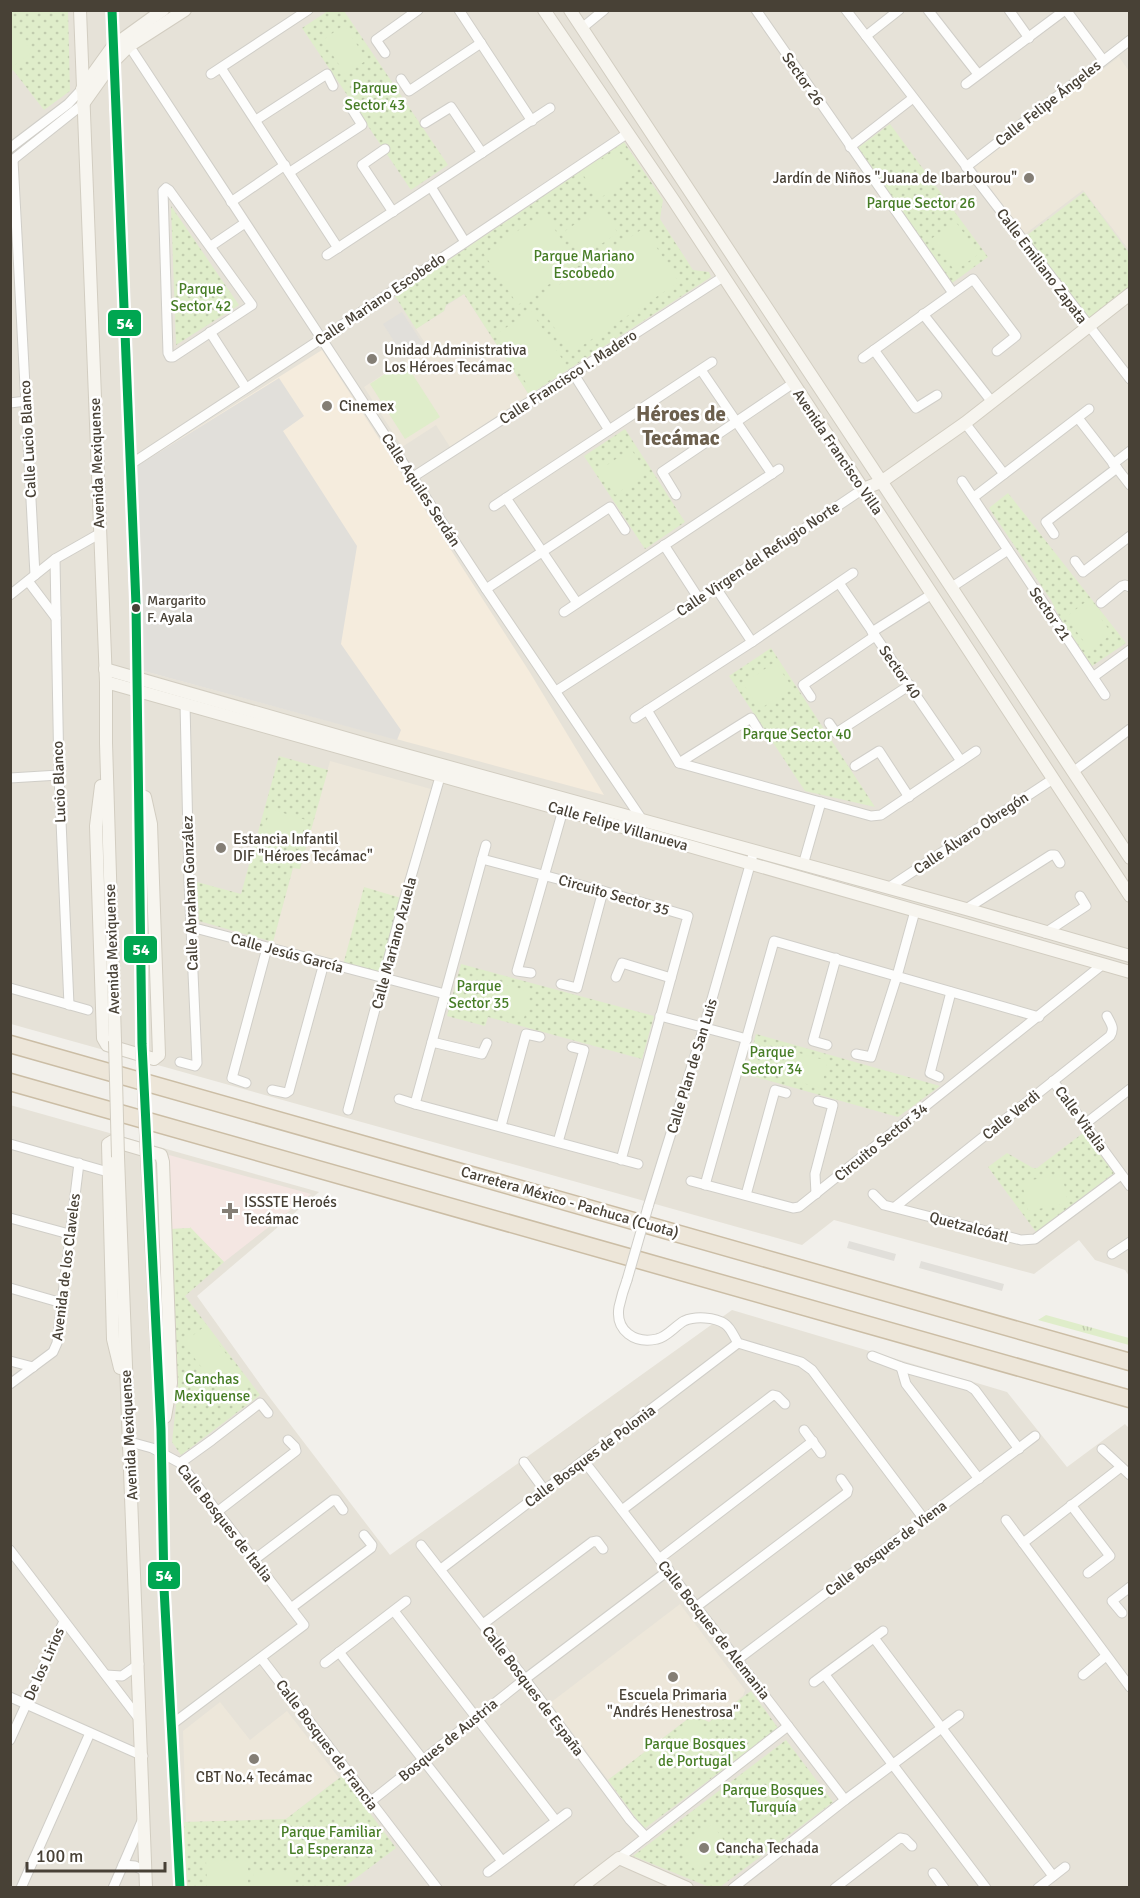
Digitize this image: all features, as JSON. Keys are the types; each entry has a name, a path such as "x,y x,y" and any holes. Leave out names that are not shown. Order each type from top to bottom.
{"highway":[{"name":"Carretera México - Pachuca (Cuota)","path":"10,1044 1130,1362"},
{"path":"10,1082 1130,1399"}],"main road":[{"name":"Avenida Mexiquense","path":"80,10 106,682 126,1389 139,1664 146,1887"},
{"name":"Avenida Mexiquense","path":"112,10 138,684 142,1044 162,1453 164,1588 180,1887"},
{"path":"83,104 126,42 163,10"},
{"path":"82,89 113,45 126,42 185,10"},
{"name":"Avenida Francisco Villa","path":"544,10 674,201 1130,896"},
{"name":"Avenida Francisco Villa","path":"570,10 1130,858"},
{"name":"Calle Virgen del Refugio Norte","path":"863,489 881,483 965,423 1130,294"},
{"name":"Calle Felipe Villanueva","path":"105,669 184,703 563,810 579,809 643,821 915,911 1130,972"},
{"name":"Calle Felipe Villanueva","path":"106,682 138,684 752,857 803,865 1130,956"},
{"path":"106,743 96,826 103,1038 107,1045 154,1059 159,1055 151,824 139,771"},
{"path":"126,1389 113,1339 108,1172 108,1144 113,1141 160,1155 163,1158 171,1383 161,1429"},
{"path":"580,1887 619,1858 666,1883 687,1887"}],"street":[{"path":"212,74 308,10"},
{"path":"385,53 376,40 418,10"},
{"path":"459,10 532,120"},
{"path":"582,28 604,10"},
{"name":"Sector 26","path":"756,10 953,292"},
{"name":"Calle Emiliano Zapata","path":"846,10 1130,379"},
{"path":"866,36 899,10"},
{"path":"928,10 978,75"},
{"path":"1009,10 1029,38"},
{"path":"966,84 1065,10 1103,60"},
{"name":"Calle Felipe Ángeles","path":"966,167 1130,40"},
{"name":"Calle Aquiles Serdán","path":"126,42 486,589 643,821"},
{"path":"401,80 409,91 481,43"},
{"path":"221,68 338,248"},
{"path":"256,120 327,74 333,86"},
{"path":"10,148 68,104 82,89"},
{"path":"850,147 913,98"},
{"path":"12,161 83,104"},
{"path":"425,123 451,106 482,153"},
{"path":"327,255 550,108"},
{"path":"231,202 362,125 352,109"},
{"name":"Calle Mariano Escobedo","path":"130,464 321,339 627,133"},
{"path":"385,149 362,165 393,212"},
{"name":"Calle Lucio Blanco","path":"12,161 26,401 31,578"},
{"path":"431,187 465,242"},
{"path":"166,188 211,246 252,305 210,332 170,357 168,353 164,191 166,188"},
{"path":"211,246 245,223"},
{"name":"Calle Francisco I. Madero","path":"413,477 723,277"},
{"path":"863,358 973,279 1016,336 997,351"},
{"path":"923,314 992,402"},
{"path":"210,332 246,388"},
{"path":"874,350 916,408 937,395"},
{"path":"494,506 712,362"},
{"path":"564,612 776,472 736,422 701,370"},
{"path":"573,374 609,430"},
{"path":"676,495 662,472 792,384"},
{"path":"10,402 26,401"},
{"path":"974,497 1089,409"},
{"path":"1078,418 1130,485"},
{"path":"965,423 1004,474"},
{"path":"1053,534 1046,522 1130,451"},
{"name":"Sector 21","path":"962,481 1105,695"},
{"name":"Calle Virgen del Refugio Norte","path":"556,692 863,489"},
{"path":"506,498 577,603"},
{"path":"486,589 610,507 625,530"},
{"path":"10,595 55,559 99,534"},
{"path":"1075,561 1083,572 1130,536"},
{"path":"664,545 699,599"},
{"path":"952,587 1008,550"},
{"name":"Lucio Blanco","path":"55,559 58,775 69,1005"},
{"path":"635,718 854,573"},
{"path":"31,578 56,618"},
{"name":"Sector 40","path":"839,583 961,761"},
{"path":"1101,603 1122,586 1130,587"},
{"path":"716,588 752,642"},
{"path":"811,697 803,685 932,594"},
{"path":"1093,677 1130,650"},
{"path":"829,723 836,734 910,685"},
{"name":"Calle Abraham González","path":"180,1062 192,1066 197,1063 190,927 184,703"},
{"path":"646,711 680,763 871,816 881,815 976,751"},
{"path":"680,763 751,718 759,731"},
{"path":"1073,772 1130,729"},
{"path":"855,766 879,752 909,796"},
{"path":"10,778 58,775"},
{"name":"Calle Mariano Azuela","path":"348,1110 440,777"},
{"name":"Calle Álvaro Obregón","path":"888,888 1053,778"},
{"path":"803,865 821,802"},
{"name":"Circuito Sector 35","path":"544,875 563,810"},
{"path":"415,1104 486,845"},
{"path":"966,909 1053,854 1060,863"},
{"name":"Calle Plan de San Luis","path":"738,1343 726,1324 716,1319 695,1318 685,1321 659,1339 642,1340 630,1336 621,1326 618,1309 704,1027 752,857"},
{"name":"Circuito Sector 35","path":"482,859 688,916 621,1160"},
{"path":"531,974 517,971 544,875"},
{"path":"561,984 577,988 603,891"},
{"path":"1045,933 1086,906 1080,896"},
{"path":"856,1054 871,1058 915,911"},
{"name":"Calle Jesús García","path":"190,927 384,979"},
{"path":"705,1185 774,941 1038,1017"},
{"path":"246,1083 232,1078 267,948"},
{"path":"827,1045 813,1041 836,958"},
{"path":"272,1090 286,1093 289,1091 324,963"},
{"path":"616,977 621,963 671,978"},
{"name":"Circuito Sector 34","path":"691,1181 793,1208 799,1207 1102,965"},
{"path":"384,979 445,994"},
{"path":"10,988 88,1010"},
{"path":"939,1077 930,1072 951,992"},
{"path":"660,1016 747,1039"},
{"name":"Calle Verdi","path":"895,1207 1110,1036 1113,1026 1107,1016"},
{"path":"501,1126 526,1034 540,1037"},
{"path":"432,1042 480,1054 484,1052 487,1043"},
{"path":"558,1142 584,1050 572,1047"},
{"name":"Calle Vitalia","path":"1053,1081 1130,1186"},
{"path":"1084,1124 1130,1089"},
{"path":"746,1195 774,1090 786,1093"},
{"path":"399,1099 638,1164"},
{"path":"816,1194 815,1174 833,1105 818,1101"},
{"path":"10,1144 108,1172"},
{"name":"Avenida de los Claveles","path":"10,1384 53,1352 57,1343 79,1163"},
{"name":"Quetzalcóatl","path":"873,1194 884,1205 1028,1240 1035,1239 1121,1175"},
{"path":"10,1218 69,1234"},
{"path":"1112,1254 1130,1242"},
{"path":"10,1288 62,1303"},
{"path":"738,1343 801,1362 812,1370 924,1519"},
{"name":"Calle Bosques de Polonia","path":"441,1569 738,1343"},
{"path":"872,1356 901,1367 969,1386 975,1390 1019,1449"},
{"path":"10,1361 33,1367"},
{"path":"901,1367 906,1384 978,1479"},
{"path":"622,1510 773,1395 785,1404"},
{"path":"180,1463 260,1403 268,1413"},
{"path":"804,1430 822,1453"},
{"name":"Calle Bosques de Viena","path":"737,1660 1035,1436"},
{"path":"217,1512 296,1451 288,1440"},
{"path":"659,1559 813,1441"},
{"name":"Calle Bosques de Italia","path":"130,1442 152,1448 180,1463 303,1625 261,1658"},
{"path":"1102,1449 1130,1475"},
{"name":"Calle Bosques de Alemania","path":"584,1461 845,1800"},
{"path":"525,1462 545,1491"},
{"path":"1023,1543 1121,1467"},
{"path":"696,1606 847,1492 848,1489 841,1479"},
{"path":"254,1560 333,1500 335,1499 343,1510"},
{"path":"1071,1505 1110,1556 1088,1573"},
{"path":"1006,1520 1130,1687"},
{"path":"291,1608 371,1548 372,1545 364,1535"},
{"path":"483,1624 592,1542 597,1541 603,1549"},
{"name":"Calle Bosques de España","path":"421,1545 630,1820 646,1837"},
{"path":"10,1568 13,1553"},
{"path":"13,1553 141,1722"},
{"name":"Bosques de Austria","path":"370,1802 525,1679 669,1570"},
{"path":"1122,1613 1112,1600 1130,1587"},
{"path":"325,1663 406,1601"},
{"path":"394,1611 556,1821"},
{"name":"De los Lirios","path":"10,1740 64,1621"},
{"path":"814,1682 883,1631"},
{"path":"874,1638 1053,1876"},
{"path":"339,1652 502,1861"},
{"path":"1083,1675 1106,1656"},
{"path":"171,1725 261,1658"},
{"name":"Calle Bosques de Francia","path":"261,1658 437,1887"},
{"path":"106,1676 122,1676 139,1664"},
{"path":"825,1675 986,1887"},
{"path":"10,1697 142,1756"},
{"path":"733,1887 958,1715"},
{"path":"619,1858 788,1726"},
{"path":"21,1887 90,1733"},
{"path":"488,1872 567,1813"},
{"path":"113,1887 144,1817"},
{"path":"835,1887 900,1838 905,1839 912,1846"},
{"path":"123,1865 135,1866 146,1872"},
{"path":"1038,1887 1065,1867"},
{"path":"933,1873 941,1887"}],"shaded area":[{"name":"Héroes de Tecámac","path":"10,11 1129,11 1129,1276 1125,1270 1095,1260 1079,1240 1034,1274 834,1220 802,1245 11,1024"},
{"path":"1119,57 1129,71 1129,250 1083,190 1025,234 974,166"},
{"path":"464,294 529,395 450,447 436,425 402,447 364,387 427,346 416,329 444,311 446,306"},
{"path":"402,312 424,346 405,358 383,324"},
{"path":"322,350 529,671 604,795 140,670 132,469"},
{"path":"279,378 304,416 283,431 357,546 341,644 401,730 397,740 140,670 132,469"},
{"path":"330,761 431,789 401,898 343,965 272,945 293,867 300,869"},
{"path":"10,1105 319,1192 197,1296 267,1394 390,1555 732,1310 1007,1392 1067,1467 1125,1424 1130,1429 1129,1887 11,1887"},
{"name":"ISSSTE Heroés Tecámac","path":"169,1155 311,1194 224,1262 190,1228 171,1229"},
{"path":"849,1241 896,1254 894,1261 847,1248"},
{"path":"921,1261 1004,1284 1002,1291 919,1268"},
{"name":"Escuela Primaria \"Andrés Henestrosa\"","path":"680,1604 745,1690 743,1696 709,1722 693,1715 608,1780 550,1703"},
{"name":"CBT No.4 Tecámac","path":"220,1702 250,1740 287,1711 339,1778 286,1819 186,1822 183,1731"}],"green space":[{"path":"11,11 68,11 70,91 44,110 13,70 11,71"},
{"name":"Parque Sector 43","path":"328,11 344,11 448,165 411,190 302,28"},
{"path":"344,25 367,60 345,74 323,40"},
{"path":"15,30 32,52 11,68 11,33"},
{"name":"Parque Sector 26","path":"890,124 988,257 952,283 855,150"},
{"name":"Parque Mariano Escobedo","path":"624,142 663,200 660,219 693,270 709,272 711,277 529,395 464,294 446,305 444,311 416,329 395,296"},
{"path":"617,149 635,174 599,199 582,173"},
{"path":"1084,192 1129,253 1129,288 1088,319 1026,236"},
{"name":"Parque Sector 42","path":"171,206 239,305 176,345"},
{"path":"600,207 618,233 583,256 565,231"},
{"path":"544,213 578,265 518,305 484,254"},
{"path":"955,221 979,254 955,271 931,239"},
{"path":"644,228 679,282 571,353 536,300"},
{"path":"531,311 568,368 532,392 495,335"},
{"path":"404,361 440,417 405,439 370,384"},
{"path":"625,429 685,522 645,549 584,456"},
{"path":"631,449 647,473 615,495 598,471"},
{"path":"1008,493 1126,643 1092,666 989,508"},
{"path":"1088,600 1112,634 1090,650 1066,617"},
{"name":"Parque Sector 40","path":"771,648 875,807 805,791 729,676"},
{"path":"775,662 792,687 760,709 743,684"},
{"path":"279,756 328,770 300,869 293,868 273,942 199,921 197,882 241,894"},
{"path":"270,809 306,820 298,849 262,839"},
{"path":"364,887 401,898 380,974 343,965"},
{"name":"Parque Sector 35","path":"461,964 654,1016 642,1059 488,1017 485,1026 447,1016"},
{"path":"491,981 531,992 524,1018 484,1007"},
{"name":"Parque Sector 34","path":"756,1034 940,1086 898,1117 745,1074"},
{"path":"788,1050 828,1061 821,1088 781,1077"},
{"path":"1083,1133 1114,1173 1036,1232 988,1167 1007,1153 1037,1168"},
{"path":"1062,1174 1068,1203 1028,1211 1022,1182"},
{"name":"Canchas Mexiquense","path":"190,1227 224,1262 185,1296 260,1395 181,1455 172,1442 178,1387 171,1229"},
{"path":"1046,1315 1129,1338 1129,1345 1038,1320"},
{"path":"205,1326 249,1384 227,1401 183,1343"},
{"name":"Parque Bosques de Portugal","path":"751,1691 778,1728 644,1829 608,1780 693,1715 709,1722"},
{"path":"696,1718 713,1740 682,1764 665,1742"},
{"name":"Parque Bosques Turquía","path":"786,1740 833,1802 720,1887 709,1887 633,1856"},
{"name":"Parque Familiar La Esperanza","path":"342,1776 396,1848 344,1887 186,1887 184,1822 286,1819"},
{"name":"Cancha Techada","path":"712,1824 729,1847 696,1871 679,1849"},
{"path":"248,1860 248,1887 207,1887 206,1861"},
{"path":"294,1871 295,1887 254,1887 253,1873"}],"transit line":[{"name":"54","path":"112,10 136,605 142,1044 161,1429 164,1588 180,1888"}],"place":[{"name":"Jardín de Niños \"Juana de Ibarbourou\"","path":"1029,178"},
{"name":"Unidad Administrativa Los Héroes Tecámac","path":"372,359"},
{"name":"Cinemex","path":"327,406"},
{"name":"Margarito F. Ayala","path":"136,608"},
{"name":"Estancia Infantil DIF \"Héroes Tecámac\"","path":"221,848"},
{"name":"ISSSTE Heroés Tecámac","path":"230,1211"},
{"name":"Escuela Primaria \"Andrés Henestrosa\"","path":"673,1677"},
{"name":"CBT No.4 Tecámac","path":"254,1759"},
{"name":"Cancha Techada","path":"704,1848"}],"district":[{"name":"Héroes de Tecámac","path":"681,426"}]}
